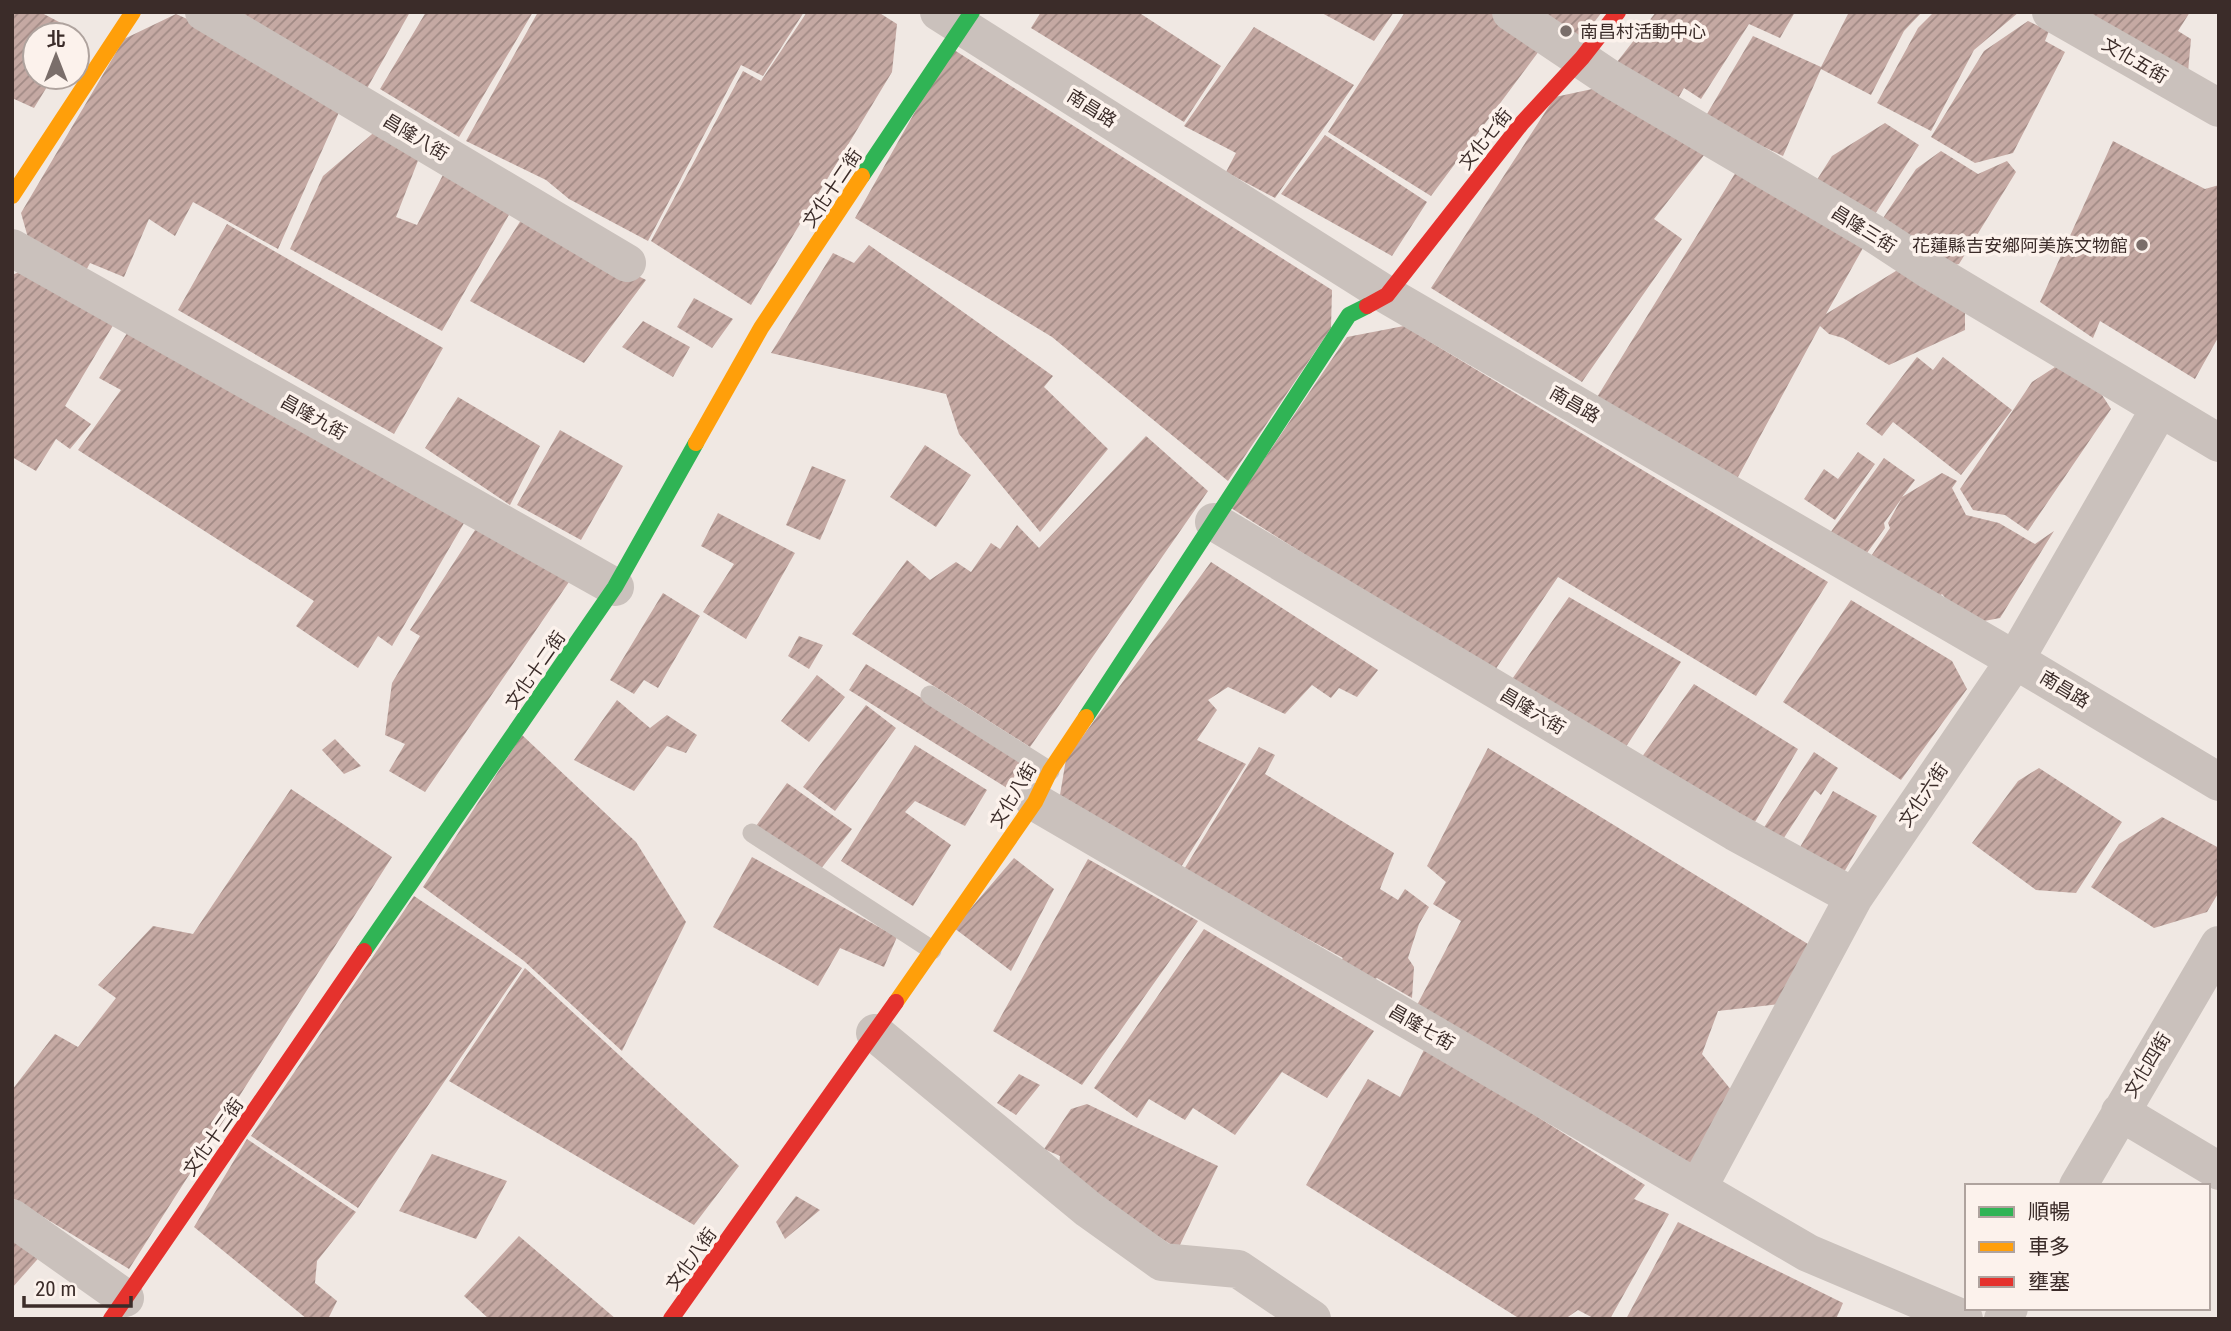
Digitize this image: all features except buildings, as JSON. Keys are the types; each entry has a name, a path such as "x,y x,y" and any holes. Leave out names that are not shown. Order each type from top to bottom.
{"street":[{"path":"12,196 133,12"},
{"name":"昌隆八街","path":"204,12 627,263"},
{"name":"昌隆三街","path":"1511,12 1609,78 1873,233 1931,271 2219,443"},
{"name":"文化七街","path":"1387,295 1522,123 1581,58 1618,12"},
{"name":"文化五街","path":"2052,12 2219,108"},
{"name":"南昌路","path":"958,17 1387,295 2015,660 2219,782"},
{"name":"文化十二街","path":"118,1309 615,587 761,328 958,17"},
{"name":"昌隆九街","path":"12,248 615,587"},
{"name":"文化八街","path":"671,1319 875,1033 1043,786 1349,316 1387,295"},
{"name":"文化六街","path":"1698,1188 1854,897 2015,660 2160,408"},
{"name":"昌隆六街","path":"1214,522 1735,832 1854,897"},
{"name":"昌隆七街","path":"1043,786 1808,1253 1964,1319"},
{"name":"文化四街","path":"2079,1184 2219,945"},
{"path":"875,1033 1088,1209 1162,1262 1238,1269 1312,1319"},
{"path":"2120,1112 2219,1171"},
{"path":"12,1217 118,1309"}],"lane":[{"path":"930,695 1043,786"},
{"path":"752,833 932,950"}],"traffic: fast":[{"path":"862,176 972,12"},
{"path":"1086,717 1349,315 1367,306"},
{"path":"364,951 615,587 696,443"}],"traffic: slow":[{"path":"12,196 133,12"},
{"path":"696,443 761,328 862,176"},
{"path":"896,1002 1035,802 1050,771 1086,717"}],"traffic: jam":[{"path":"1367,306 1387,295 1522,123 1582,58 1618,12"},
{"path":"111,1319 364,951"},
{"path":"671,1319 896,1002"}],"place":[{"name":"南昌村活動中心","path":"1566,31"},
{"name":"花蓮縣吉安鄉阿美族文物館","path":"2142,245"}]}
